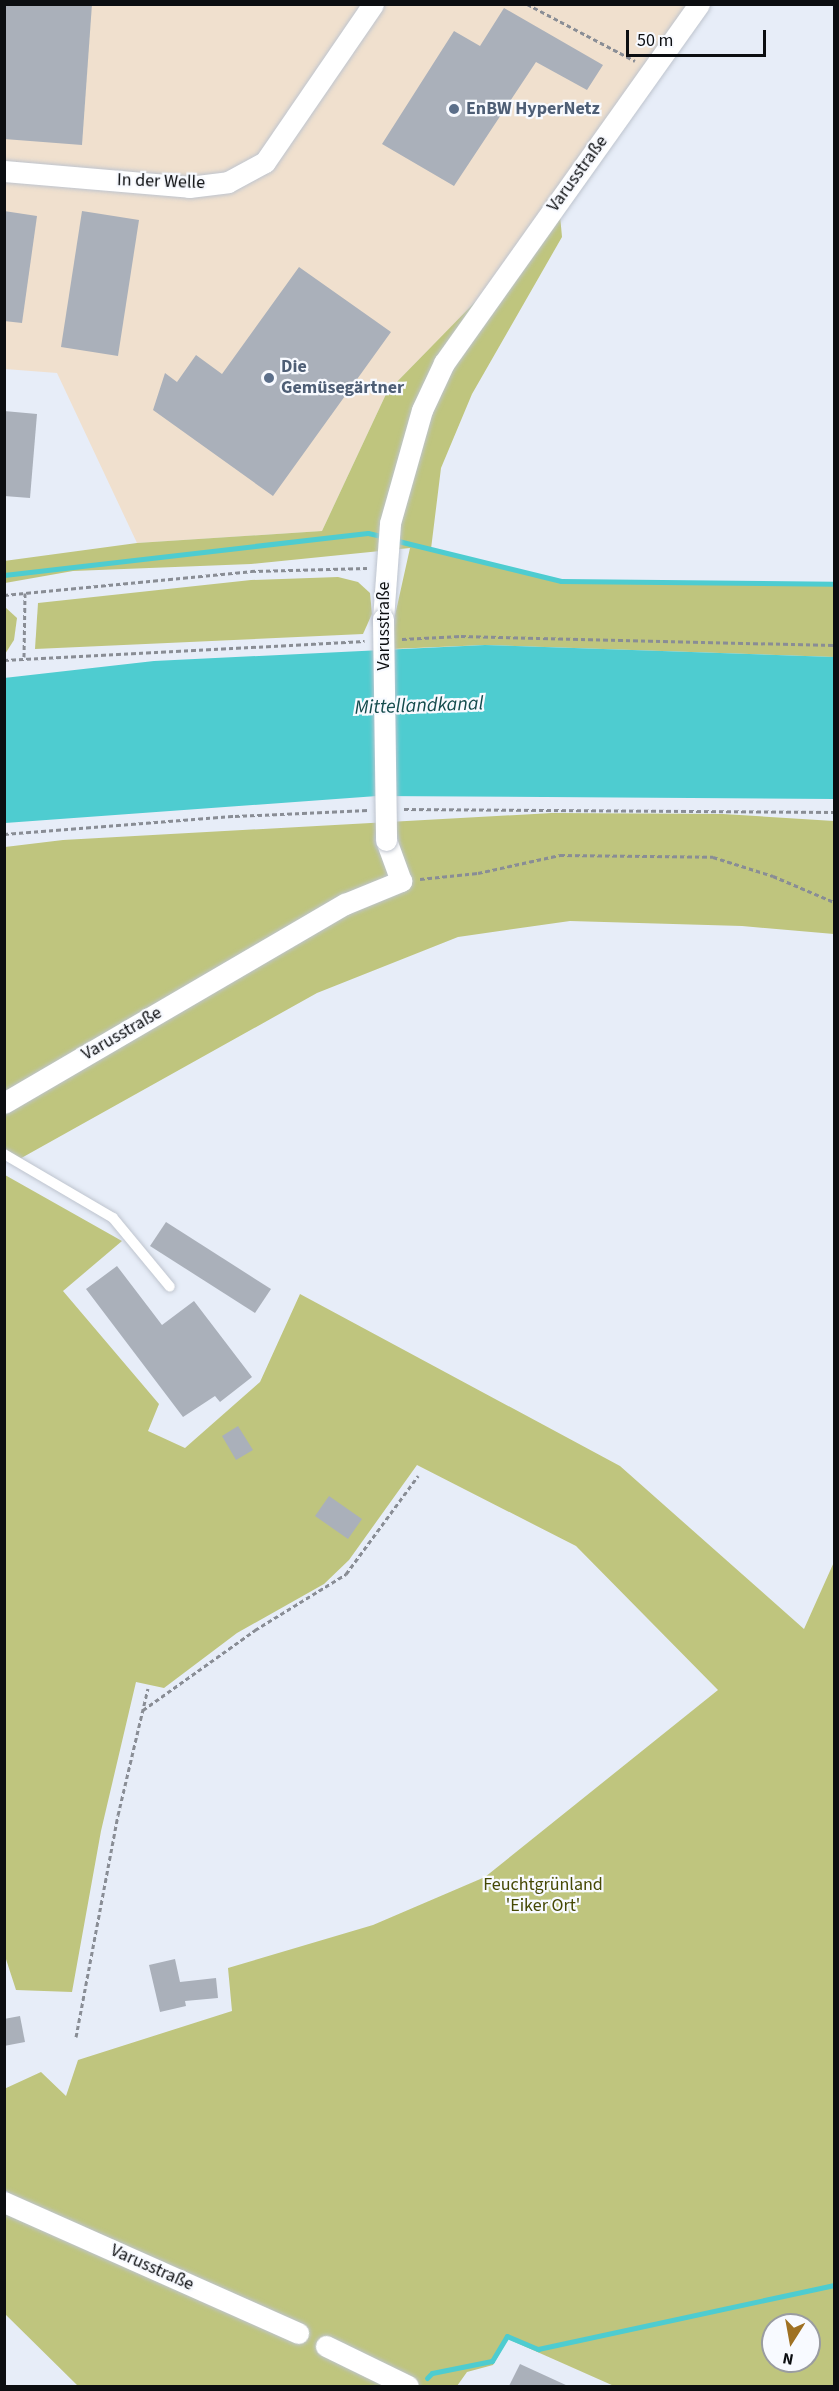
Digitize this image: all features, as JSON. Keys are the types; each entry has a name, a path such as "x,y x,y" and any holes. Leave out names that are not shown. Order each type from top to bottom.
{"street":[{"name":"In der Welle","path":"4,171 189,187 228,182 265,162 374,4"},
{"name":"Varusstraße","path":"4,1103 345,904 400,881 386,840 384,571 390,523 422,410 444,363 699,4"},
{"name":"Varusstraße","path":"5,2203 298,2333"},
{"path":"326,2346 408,2386"}],"lane":[{"path":"4,1154 113,1218 170,1287"}],"path":[{"path":"527,4 652,70"},
{"path":"4,595 251,571 338,566 384,571"},
{"path":"24,657 25,592"},
{"path":"390,640 462,636 834,645"},
{"path":"4,660 24,657 367,641"},
{"path":"398,809 834,812"},
{"path":"4,834 211,817 379,810"},
{"path":"400,881 478,873 560,855 713,857 773,876 834,902"},
{"path":"143,1710 255,1630 346,1574 418,1476"},
{"path":"76,2037 148,1688"}],"shaded area":[{"path":"4,5 687,5 491,286 387,392 322,531 137,543 57,373 5,369"}],"green space":[{"path":"560,215 562,237 472,394 441,468 431,549 561,581 834,584 834,657 485,645 392,649 394,620 410,548 251,564 73,571 5,583 4,561 137,543 322,531 387,392"},
{"path":"338,577 358,582 370,593 372,614 363,634 35,649 38,603 251,580"},
{"path":"5,607 17,618 14,640 5,654"},
{"path":"552,813 723,814 834,821 834,934 742,926 570,921 458,937 317,993 16,1161 5,1154 5,847 63,840"},
{"name":"Feuchtgrünland 'Eiker Ort'","path":"5,1175 122,1241 63,1291 159,1404 148,1431 185,1448 260,1382 300,1294 620,1466 804,1629 834,1562 834,2386 614,2386 508,2339 493,2365 467,2372 457,2386 78,2386 5,2314 4,2204 8,2192 4,2190 4,2089 41,2072 66,2096 78,2060 232,2011 228,1968 373,1925 485,1877 718,1690 576,1546 417,1465 349,1560 324,1584 237,1633 164,1688 136,1682 101,1831 72,1992 16,1990 4,1953"}],"water":[{"name":"Mittellandkanal","path":"485,645 834,657 834,799 377,796 5,823 4,678 154,661"}],"building":[{"path":"4,4 92,4 82,145 4,139"},
{"name":"EnBW HyperNetz","path":"504,8 603,65 587,90 536,62 454,186 382,144 454,31 480,46"},
{"path":"4,211 37,216 22,323 4,321"},
{"path":"82,211 139,220 118,356 61,347"},
{"name":"Die Gemüsegärtner","path":"299,267 391,332 273,496 153,410 165,373 177,382 196,355 222,374"},
{"path":"4,411 37,414 30,498 4,496"},
{"path":"166,1222 271,1289 255,1313 150,1246"},
{"path":"117,1266 162,1325 194,1301 252,1377 220,1402 215,1396 183,1417 86,1289"},
{"path":"238,1426 253,1450 236,1460 222,1436"},
{"path":"329,1496 362,1519 348,1539 315,1516"},
{"path":"175,1959 180,1982 216,1978 218,1998 185,2001 186,2006 160,2012 149,1965"},
{"path":"20,2016 25,2042 4,2046 4,2019"},
{"path":"520,2364 568,2386 509,2386"}],"waterway":[{"path":"4,575 368,533 385,537"},
{"path":"394,540 561,581 834,584"},
{"path":"427,2378 432,2373 492,2361 507,2336 538,2349 834,2285"}],"place":[{"name":"EnBW HyperNetz","path":"454,109"},
{"name":"Die Gemüsegärtner","path":"269,378"}]}
